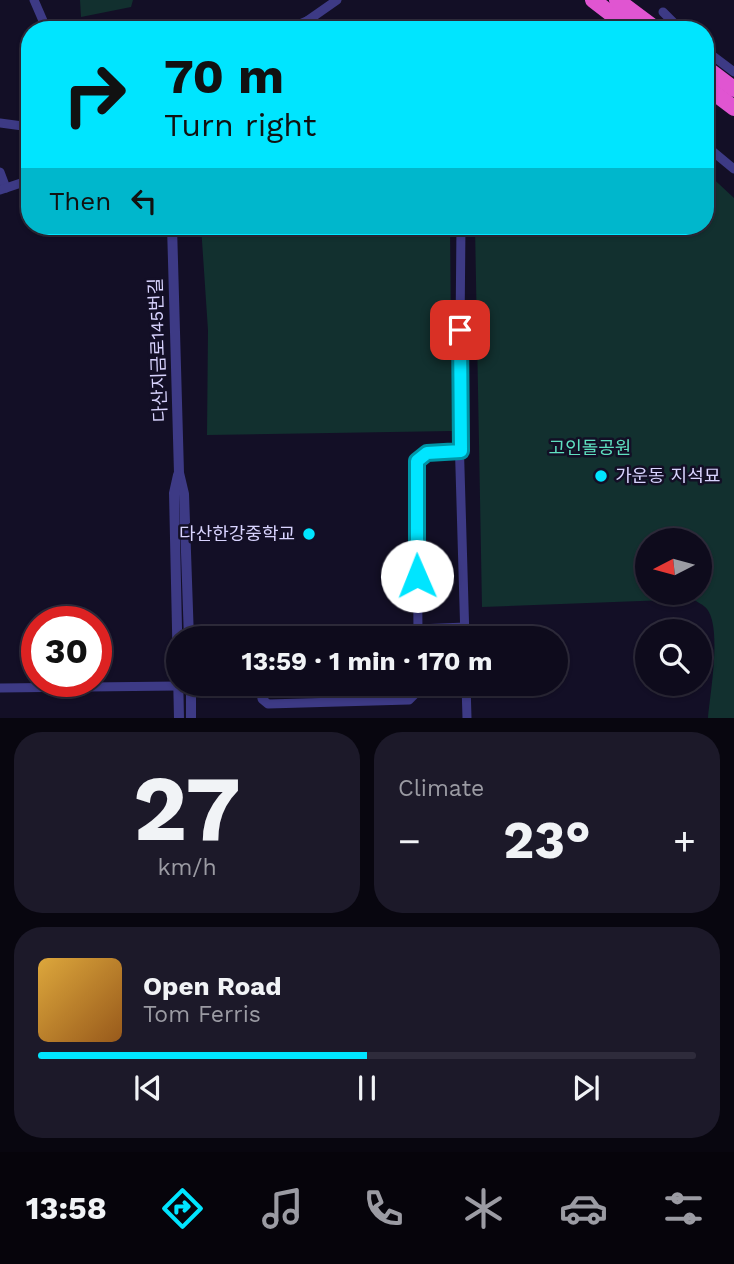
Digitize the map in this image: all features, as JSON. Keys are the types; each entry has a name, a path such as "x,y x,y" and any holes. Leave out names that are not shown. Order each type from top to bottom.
{"highway":[{"path":"593,0 620,21"},
{"path":"617,0 645,21"},
{"path":"714,74 734,89"},
{"path":"714,93 734,108"}],"street":[{"path":"34,0 43,21"},
{"path":"312,21 337,0"},
{"path":"663,12 672,21"},
{"path":"714,57 734,72"},
{"path":"0,123 21,126"},
{"path":"714,152 734,169"},
{"path":"0,172 3,189 21,183"},
{"name":"다산지금로145번길","path":"172,235 179,473 184,494 189,626"},
{"path":"461,235 461,451 465,626"},
{"path":"418,626 417,461 427,453 461,451"},
{"name":"다산지금로145번길","path":"177,626 174,493 179,473"},
{"path":"0,688 166,686"},
{"name":"다산지금로145번길","path":"178,696 179,718"},
{"path":"191,696 191,718"},
{"path":"262,696 268,704 409,700 413,696"},
{"path":"466,696 467,718"}],"green space":[{"path":"80,0 133,0 131,7 81,17"},
{"name":"고인돌공원","path":"714,179 734,198 734,718 708,718 712,696 714,631 712,619 703,606 712,606 712,528 635,528 635,601 482,607 475,235 714,235"},
{"path":"202,235 450,235 452,431 207,435 208,330"}],"place":[{"name":"가운동 지석묘","path":"601,476"},
{"name":"다산한강중학교","path":"309,534"}],"route":[{"path":"417,576 417,461 421,455 427,453 461,451 460,330"}]}
